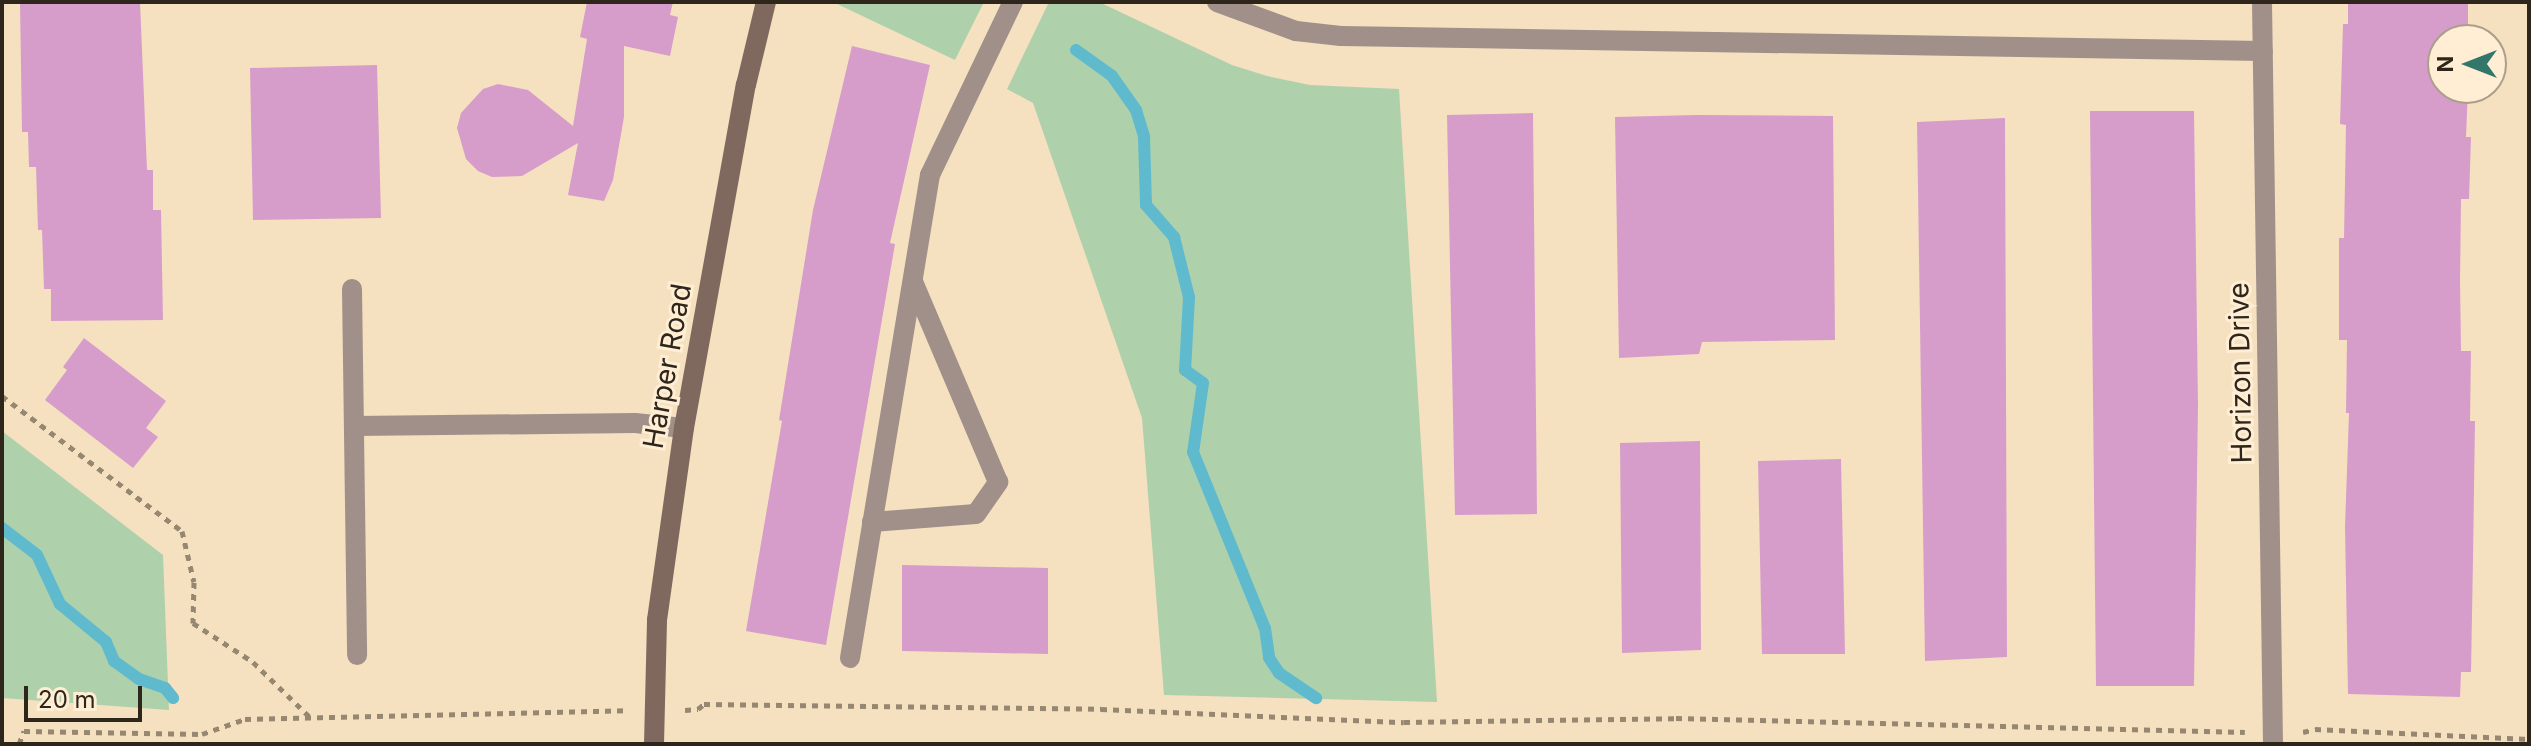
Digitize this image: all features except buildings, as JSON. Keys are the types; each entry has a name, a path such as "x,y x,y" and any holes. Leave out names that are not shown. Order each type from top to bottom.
{"street":[{"name":"Harper Road","path":"654,744 657,620 684,428 746,85 766,2"},
{"path":"850,658 930,175 1013,2"},
{"path":"1217,2 1296,31 1341,36 2263,51"},
{"name":"Horizon Drive","path":"2262,2 2273,744"},
{"path":"872,522 976,514 998,482 913,281"},
{"path":"352,289 357,655"},
{"path":"354,426 635,423 684,428"}],"path":[{"path":"2,396 182,531 194,582 193,623 253,662 309,716"},
{"path":"698,709 704,704 1101,709 1404,722 1676,718 2241,732"},
{"path":"19,744 24,731 202,734 245,719 617,710"},
{"path":"2304,732 2315,729 2529,739"}],"green space":[{"path":"833,2 984,2 955,60"},
{"path":"1049,2 1099,2 1232,65 1267,76 1310,85 1399,89 1437,702 1164,695 1142,418 1033,103 1007,89"},
{"path":"2,431 163,555 169,710 2,698"}],"waterway":[{"path":"1076,50 1112,76 1136,110 1144,137 1146,205 1174,237 1189,297 1185,370 1203,383 1193,452 1265,628 1269,658 1279,673 1316,698"},
{"path":"2,528 37,555 60,604 106,642 114,661 139,679 165,688 173,698"}]}
